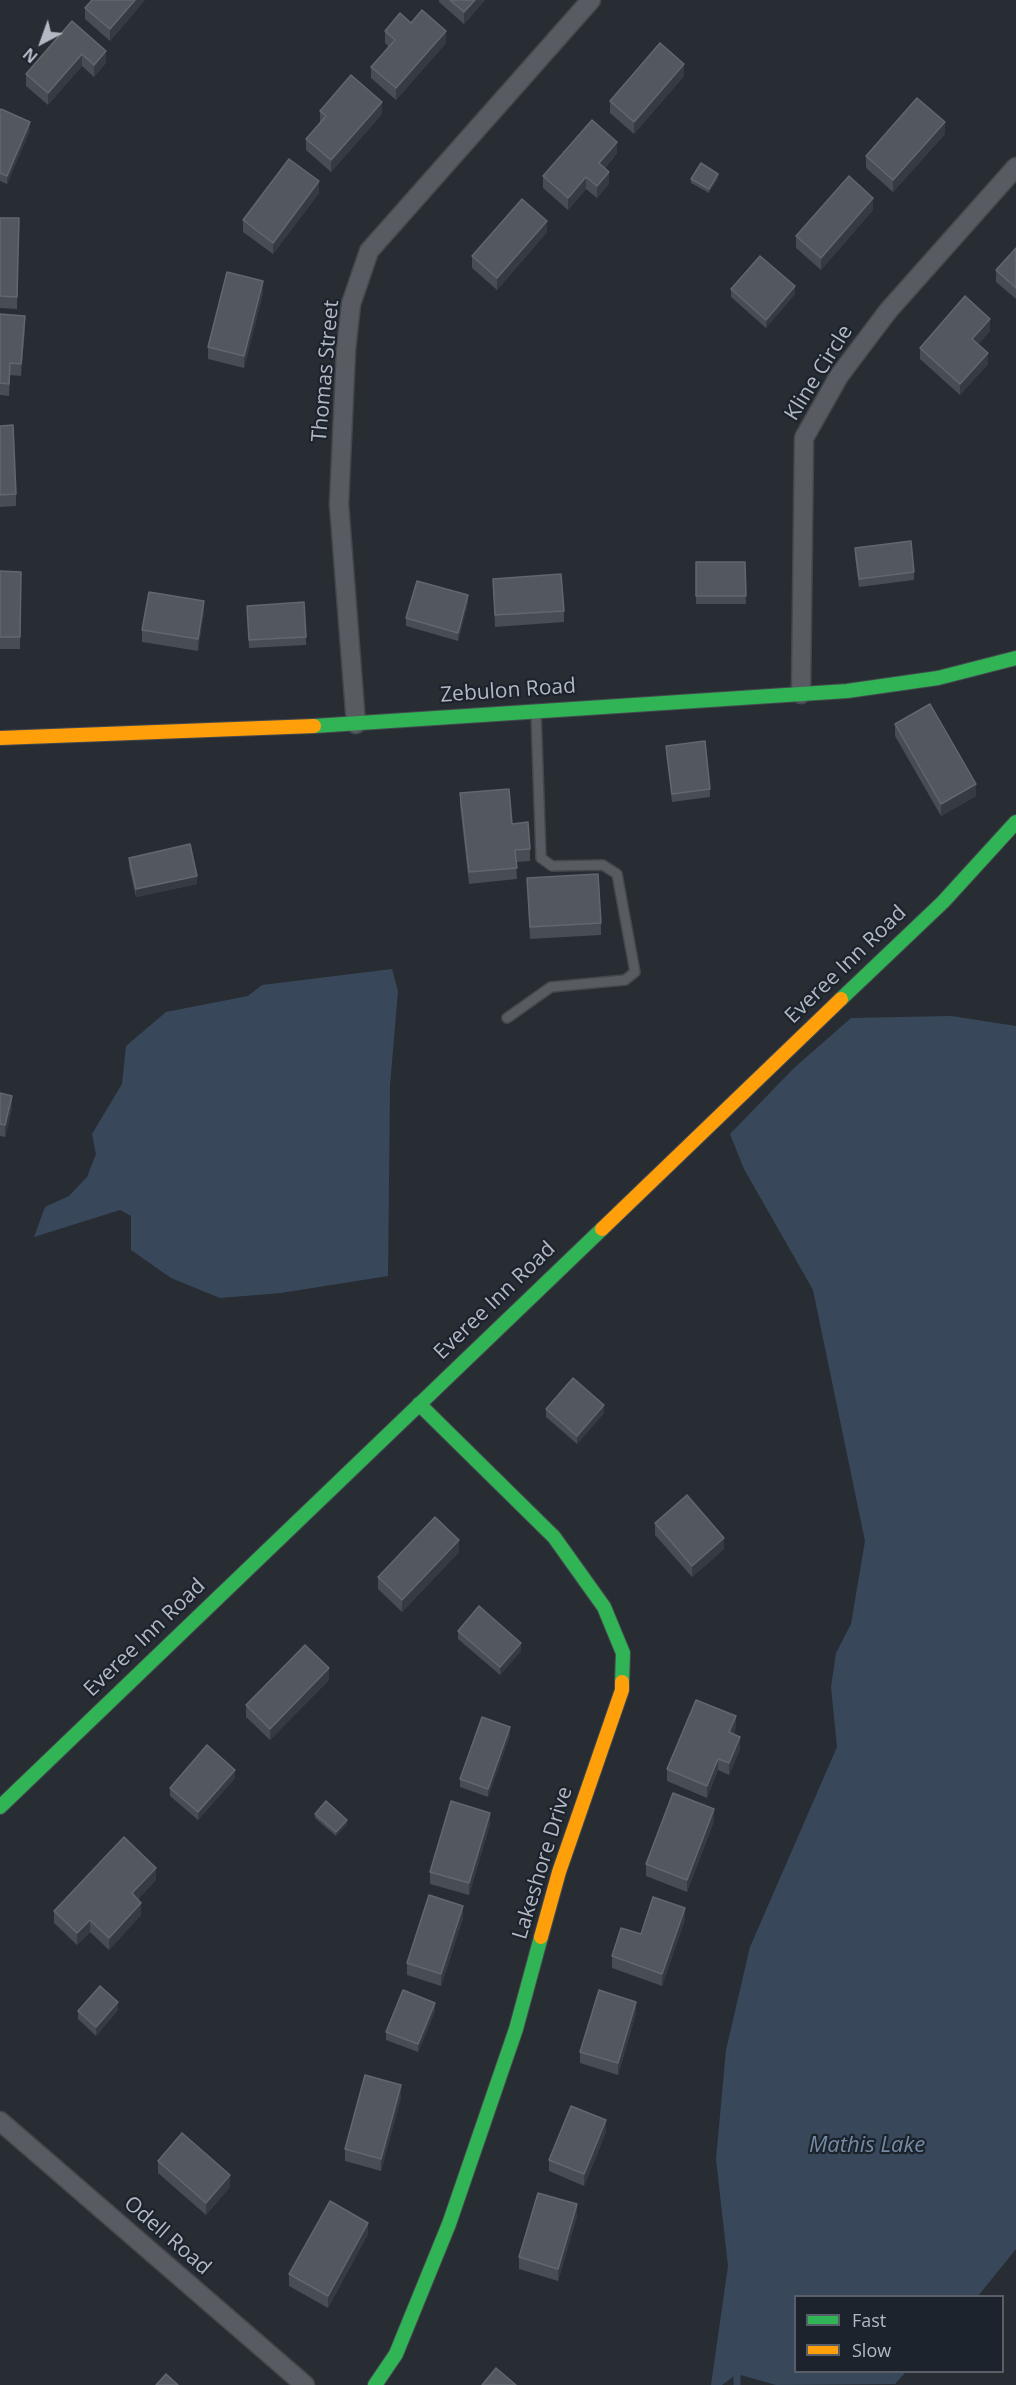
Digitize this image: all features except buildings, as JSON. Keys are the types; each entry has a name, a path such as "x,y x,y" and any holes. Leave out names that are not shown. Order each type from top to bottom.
{"street":[{"name":"Thomas Street","path":"357,724 339,504 346,350 351,304 369,252 591,0"},
{"name":"Kline Circle","path":"801,694 804,438 839,376 888,311 1016,167"},
{"name":"Zebulon Road","path":"0,738 357,724 536,710 801,694 893,686 938,678 1016,658"},
{"name":"Everee Inn Road","path":"0,1807 943,902 1016,822"},
{"name":"Lakeshore Drive","path":"375,2385 396,2354 449,2224 516,2029 559,1872 622,1690 623,1653 604,1606 554,1537 419,1404"},
{"name":"Odell Road","path":"0,2121 305,2385"}],"lane":[{"path":"507,1018 550,987 625,980 635,972 617,874 603,866 552,866 541,858 536,710"}],"water":[{"path":"392,969 398,991 390,1085 388,1276 281,1293 220,1298 171,1278 131,1250 131,1216 120,1210 34,1237 45,1207 69,1196 87,1177 96,1154 92,1134 122,1084 126,1046 166,1012 248,996 262,985"},
{"name":"Mathis Lake","path":"951,1016 1016,1026 1016,2249 979,2295 794,2295 794,2373 905,2373 895,2384 776,2385 737,2374 722,2385 711,2385 728,2266 716,2159 726,2050 750,1947 837,1747 831,1687 836,1653 851,1624 865,1541 813,1290 744,1169 730,1134 794,1068 851,1018"}],"waterway":[{"path":"737,2374 737,2385"}],"traffic: fast":[{"path":"314,726 847,691 938,678 1016,658"},
{"path":"841,999 943,902 1016,822"},
{"path":"0,1807 602,1229"},
{"path":"419,1404 554,1537 604,1607 623,1653 622,1682"},
{"path":"375,2385 396,2354 449,2224 516,2029 541,1937"}],"traffic: slow":[{"path":"0,738 314,726"},
{"path":"602,1229 841,999"},
{"path":"541,1937 559,1872 622,1690 622,1682"}]}
